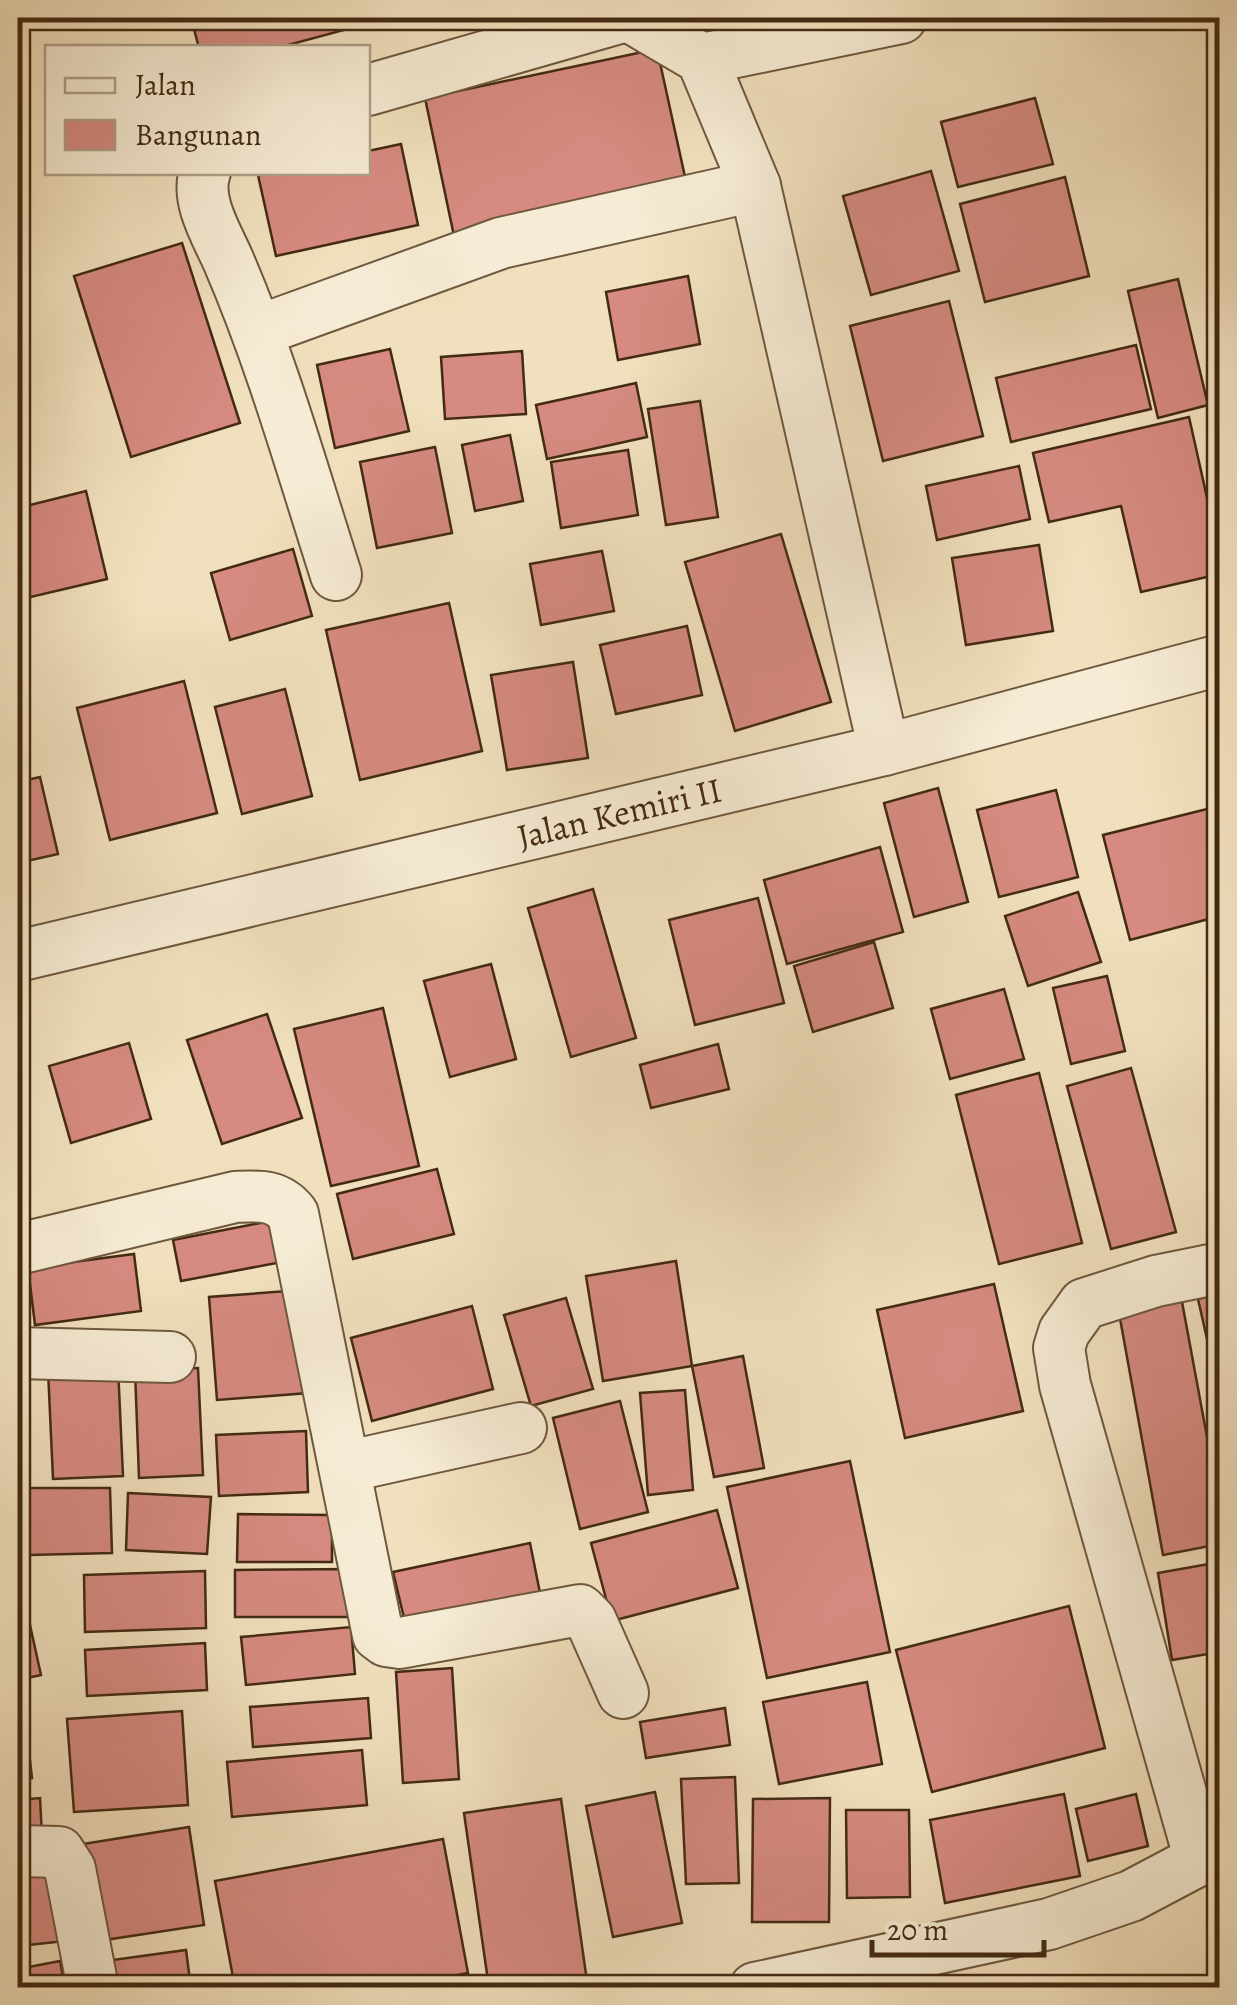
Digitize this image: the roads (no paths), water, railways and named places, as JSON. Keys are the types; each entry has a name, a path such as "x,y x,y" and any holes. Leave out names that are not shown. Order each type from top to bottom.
{"street":[{"path":"370,89 619,18"},
{"path":"632,18 702,59 755,186 884,750"},
{"path":"702,59 901,18"},
{"path":"204,175 206,210 258,330 336,575"},
{"path":"258,330 501,242 755,186"},
{"name":"Jalan Kemiri II","path":"18,956 884,750 1220,660"},
{"path":"18,1249 235,1197 268,1196 284,1203 293,1214 378,1634 400,1643 580,1610 590,1621 623,1693"},
{"path":"754,1988 1049,1924 1131,1896 1210,1854 1066,1385 1059,1348 1064,1332 1084,1304 1156,1281 1220,1268"},
{"path":"18,1353 170,1357"},
{"path":"346,1467 521,1428"},
{"path":"18,1851 59,1852 70,1869 93,1988"}]}
